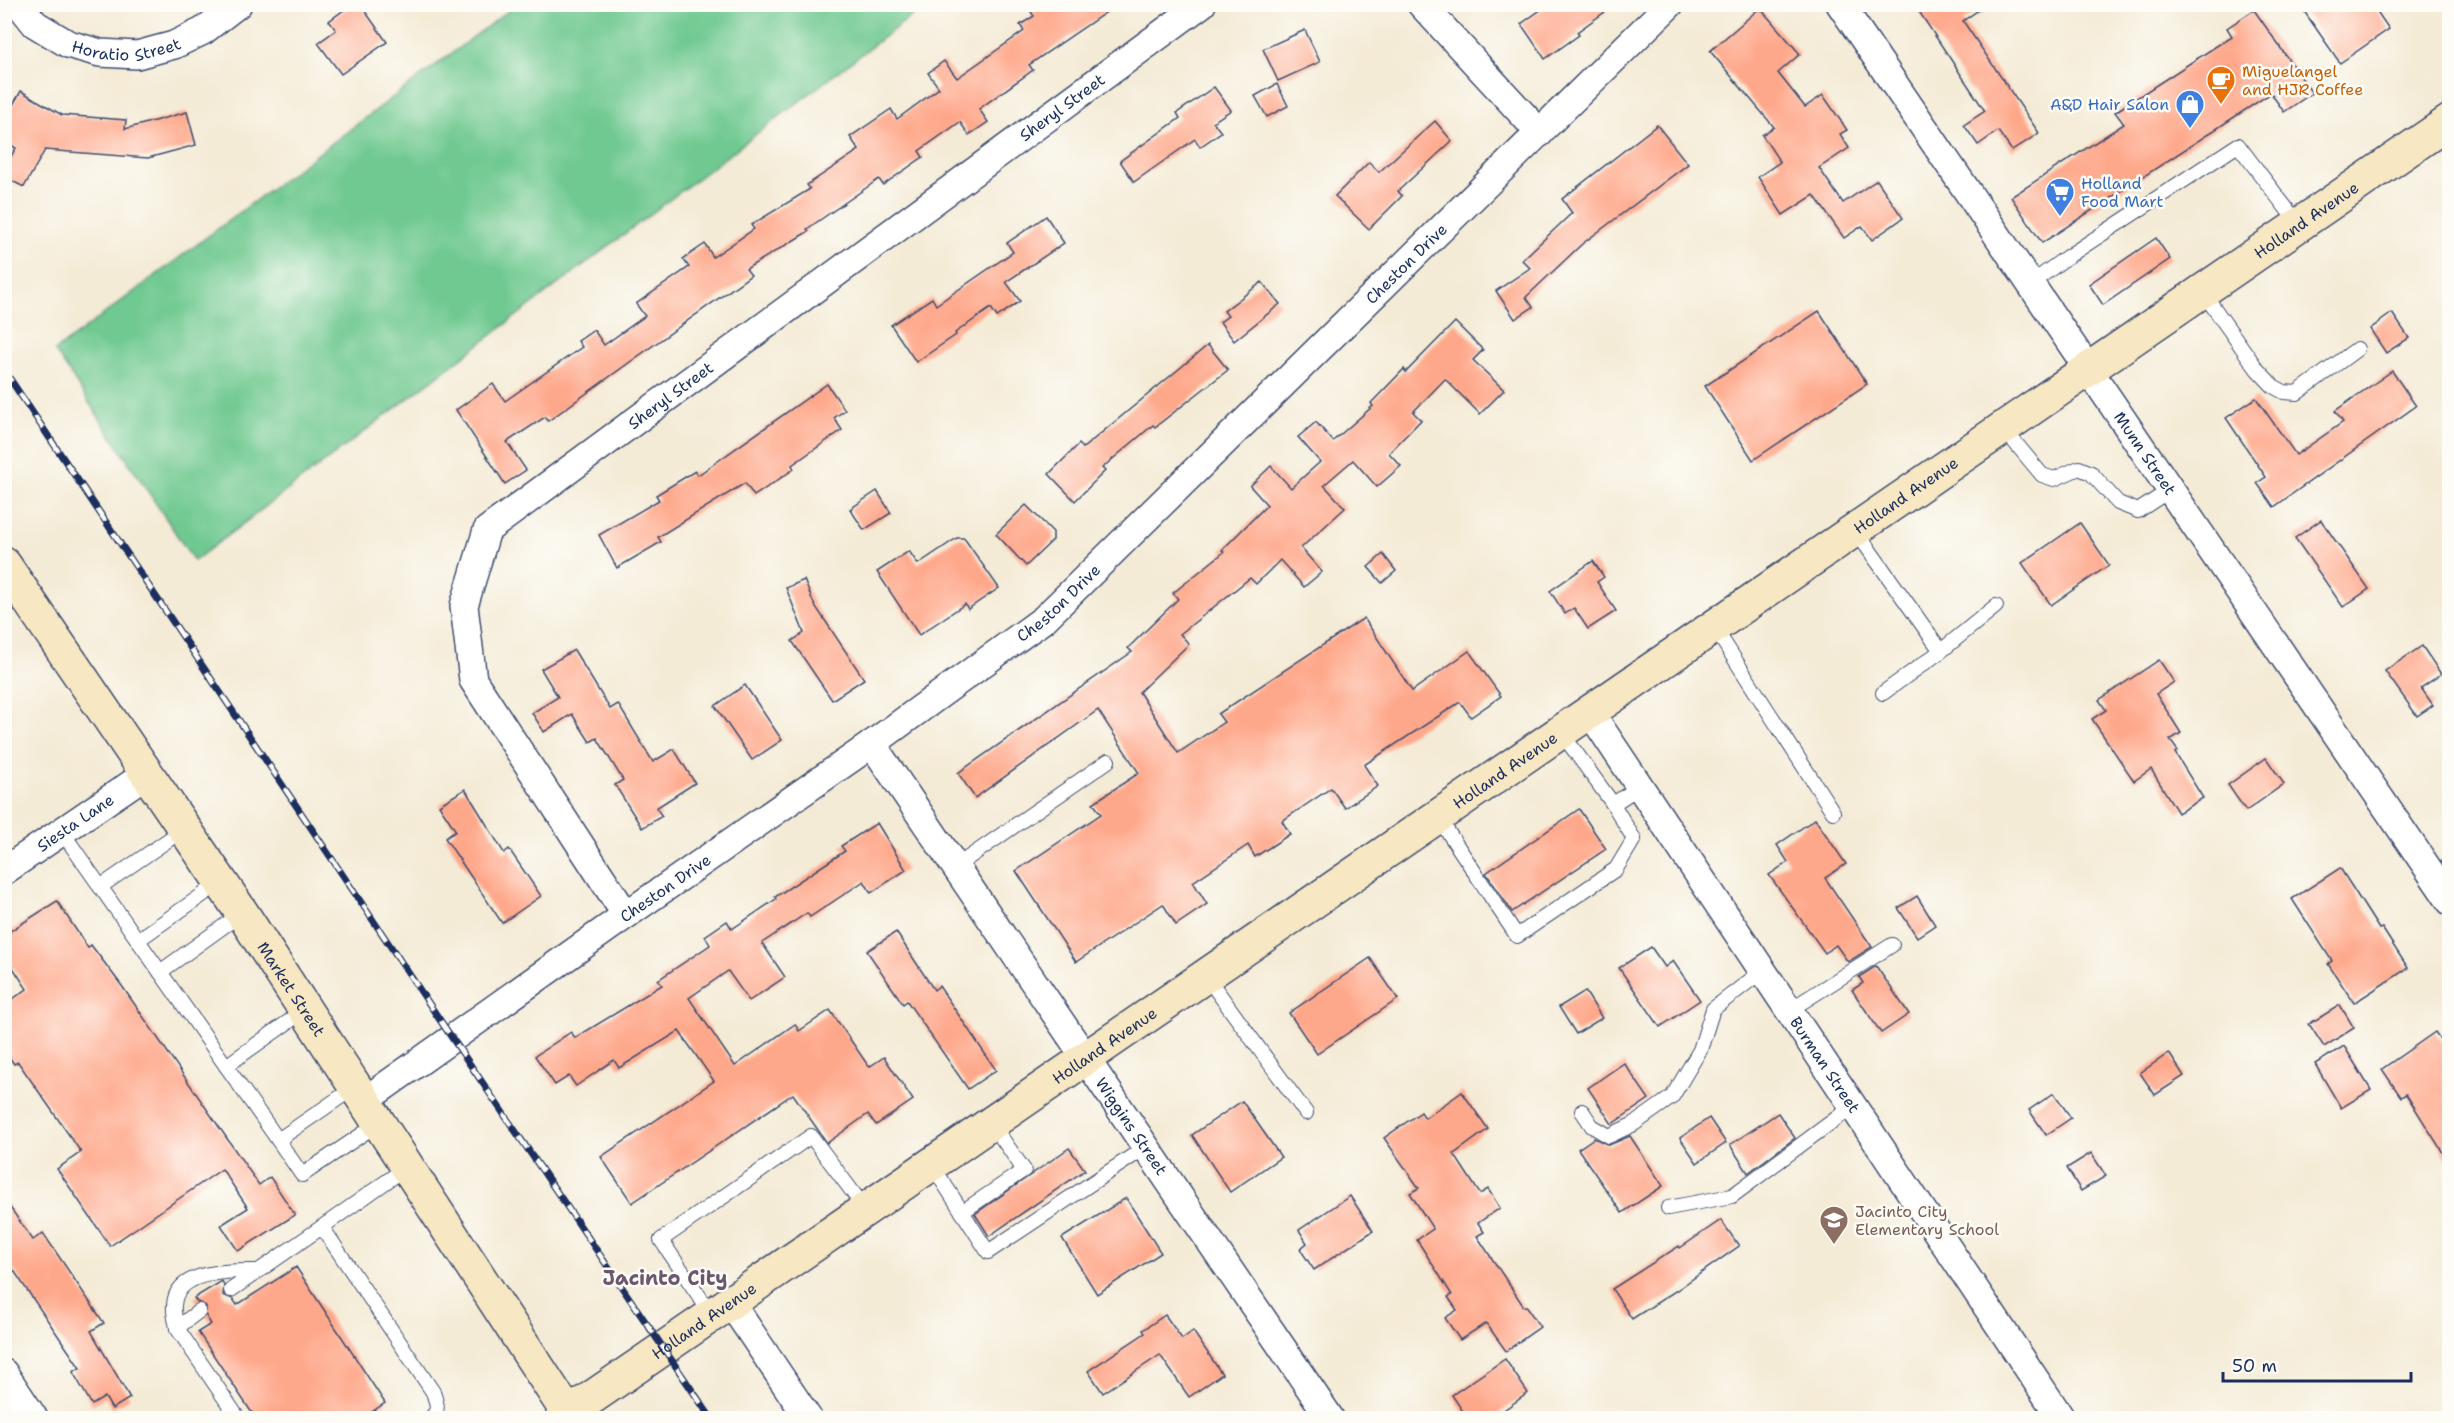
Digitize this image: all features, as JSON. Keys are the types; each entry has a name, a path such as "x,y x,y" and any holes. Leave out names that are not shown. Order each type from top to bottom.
{"main road":[{"name":"Holland Avenue","path":"568,1417 2450,121"},
{"name":"Market Street","path":"4,564 242,913 568,1417"}],"street":[{"name":"Horatio Street","path":"19,4 35,24 68,44 100,53 137,55 174,45 203,31 238,4"},
{"name":"Sheryl Street","path":"626,915 473,680 464,606 487,530 1202,4"},
{"path":"1421,4 1540,133"},
{"name":"Cheston Drive","path":"366,1104 626,915 872,744 1044,619 1670,4"},
{"name":"Munn Street","path":"1840,4 2450,901"},
{"name":"Burman Street","path":"1590,712 1761,972 2061,1419"},
{"name":"Wiggins Street","path":"872,744 1330,1419"},
{"name":"Siesta Lane","path":"4,871 146,774"},
{"path":"722,1309 808,1419"},
{"path":"4,1373 34,1419"}],"lane":[{"path":"2030,284 2067,257 2238,145 2299,225"},
{"path":"2202,291 2257,369 2273,386 2284,392 2297,393 2357,349"},
{"path":"2003,428 2042,475 2054,479 2079,468 2091,473 2118,503 2138,511 2170,490"},
{"path":"1855,530 1941,651"},
{"path":"1883,693 1941,651 1996,606"},
{"path":"1714,627 1833,812"},
{"path":"1438,817 1517,936 1616,869 1634,839 1613,804 1561,732"},
{"path":"955,867 1107,761"},
{"path":"1613,804 1640,787"},
{"path":"100,887 184,829"},
{"path":"62,832 302,1175 366,1104"},
{"path":"138,940 220,882"},
{"path":"160,972 242,913"},
{"path":"1788,1011 1892,945"},
{"path":"1582,1111 1592,1126 1609,1136 1634,1124 1672,1097 1700,1050 1713,1009 1761,972"},
{"path":"1206,976 1306,1113"},
{"path":"226,1066 305,1010"},
{"path":"279,1140 366,1104"},
{"path":"1668,1208 1732,1196 1852,1106"},
{"path":"962,1212 1024,1170 992,1124"},
{"path":"722,1309 662,1240 810,1136 866,1210"},
{"path":"932,1165 988,1252 1146,1147"},
{"path":"231,1290 407,1167"},
{"path":"322,1227 432,1392 438,1407 435,1416 430,1419"},
{"path":"238,1419 177,1328 174,1307 176,1297 188,1283 214,1272 257,1271"},
{"path":"177,1328 199,1311"}],"green space":[{"path":"516,5 926,5 194,561 55,351"}],"building":[{"path":"352,4 360,4 387,42 341,74 318,43 336,30 329,21"},
{"path":"1042,4 1118,4 1029,65 1033,70 979,109 988,122 969,135 960,122 919,151 923,157 883,185 879,179 807,229 809,231 746,269 751,275 548,421 545,417 507,442 526,470 505,484 456,410 493,384 505,401 582,347 578,341 594,330 604,345 645,316 636,304 689,267 683,259 705,244 713,257 754,229 751,225 810,189 807,185 859,150 850,137 891,109 897,119 939,88 928,73 944,61 957,78 1024,31 1020,25 1034,16 1031,12"},
{"path":"1549,4 1616,4 1577,32 1579,35 1545,59 1521,24"},
{"path":"1914,4 1987,4 1963,21 2039,133 2012,151 1998,131 1978,145 1964,125 1985,111"},
{"path":"2299,4 2372,4 2389,29 2340,63"},
{"path":"1760,8 1800,54 1778,73 1805,107 1823,95 1847,130 1840,134 1849,148 1819,168 1843,203 1877,180 1903,218 1872,240 1862,226 1844,238 1814,195 1783,215 1758,177 1780,162 1762,135 1774,127 1710,51"},
{"path":"2254,10 2312,93 2284,112 2271,93 2042,243 2011,197 2124,124 2115,112 2232,36 2227,28"},
{"path":"1305,30 1320,62 1278,81 1263,49"},
{"path":"1277,84 1288,106 1267,117 1255,96"},
{"path":"1214,87 1231,110 1213,122 1221,132 1200,147 1195,139 1134,182 1120,161 1180,118 1177,113"},
{"path":"21,91 62,115 126,120 125,129 187,112 196,145 148,158 45,150 24,187 4,177 4,168 16,148 4,141 4,120"},
{"path":"1435,121 1452,141 1398,191 1402,196 1369,229 1335,196 1369,162 1379,172"},
{"path":"1657,125 1688,164 1582,244 1526,297 1533,307 1515,319 1496,291 1530,268 1522,260 1572,213 1562,199"},
{"path":"1046,216 1064,243 1006,282 1020,301 997,317 991,308 916,362 891,325 932,298 936,305 1013,252 1007,243"},
{"path":"2156,238 2170,259 2103,305 2089,284"},
{"path":"1262,282 1280,304 1234,341 1220,322 1228,316 1224,311"},
{"path":"1819,311 1867,384 1753,460 1705,386"},
{"path":"2392,313 2409,338 2386,353 2370,329"},
{"path":"1455,322 1483,350 1473,360 1504,390 1480,414 1445,379 1413,412 1421,420 1389,453 1401,466 1377,487 1353,460 1324,485 1345,508 1301,548 1322,572 1304,587 1280,560 1256,584 1250,578 1180,634 1189,644 1139,692 1178,753 1224,722 1218,714 1364,618 1412,691 1469,651 1501,696 1471,717 1460,702 1364,765 1378,786 1345,808 1331,788 1282,821 1290,834 1255,857 1248,845 1193,882 1207,904 1176,925 1163,904 1076,962 1016,871 1101,814 1093,803 1139,773 1098,710 975,798 958,773 1132,652 1128,648 1178,599 1173,593 1224,552 1222,550 1267,505 1250,486 1271,466 1291,488 1320,462 1298,437 1316,422 1333,441 1373,406 1371,403 1404,369 1406,372"},
{"path":"1208,345 1228,370 1155,427 1153,425 1102,468 1105,471 1075,501 1049,474 1079,444 1083,448"},
{"path":"2392,371 2416,406 2274,507 2257,483 2266,477 2226,418 2256,398 2296,455 2343,422 2335,411"},
{"path":"827,384 845,410 834,418 842,430 792,465 794,469 754,496 745,483 658,537 661,542 617,568 599,535 659,500 656,495 695,471 698,475"},
{"path":"877,491 891,513 864,530 850,509"},
{"path":"1026,505 1053,532 1053,540 1026,566 996,534"},
{"path":"2321,520 2369,589 2343,607 2295,538"},
{"path":"2080,523 2109,565 2051,605 2022,563"},
{"path":"957,538 964,538 999,588 968,609 965,604 919,635 877,572 909,551 918,564"},
{"path":"1383,554 1396,571 1382,583 1368,567"},
{"path":"1593,561 1604,577 1597,582 1616,611 1588,629 1574,608 1565,614 1550,591"},
{"path":"804,580 814,604 864,679 832,700 792,641 804,633 786,588"},
{"path":"2422,646 2441,674 2421,688 2433,705 2417,716 2385,671"},
{"path":"574,650 610,709 618,704 653,762 674,749 695,783 656,808 662,816 642,828 615,785 623,780 597,738 590,742 572,714 544,732 532,713 558,697 541,669"},
{"path":"2159,660 2174,682 2156,694 2181,733 2170,740 2178,751 2175,753 2203,798 2178,813 2151,769 2134,781 2092,719 2106,710 2099,700"},
{"path":"745,685 782,740 752,760 715,706"},
{"path":"2266,758 2284,784 2246,811 2228,785"},
{"path":"465,789 504,853 509,849 541,896 502,923 445,838 456,831 439,805"},
{"path":"1579,809 1606,849 1512,912 1486,873"},
{"path":"1815,819 1846,864 1825,878 1872,947 1848,962 1836,945 1825,953 1769,875 1788,862 1777,845"},
{"path":"877,823 906,870 871,893 864,881 810,917 807,913 762,943 785,977 749,1001 728,971 689,998 735,1066 795,1024 799,1031 830,1010 869,1067 884,1057 913,1100 876,1125 868,1114 827,1143 793,1094 632,1203 601,1157 714,1081 679,1031 619,1068 614,1060 576,1086 569,1076 555,1085 535,1056 571,1032 575,1038 662,985 658,980 710,945 705,936 727,921 732,929 776,899 775,897 845,851 841,846"},
{"path":"2340,868 2379,929 2382,928 2408,968 2354,1003 2328,964 2332,961 2292,899"},
{"path":"1917,896 1935,925 1917,937 1898,908"},
{"path":"57,901 88,948 91,945 122,986 259,1185 270,1177 295,1215 238,1251 221,1225 248,1208 222,1169 110,1246 57,1169 81,1152 18,1062 14,1064 4,1050 4,1005 27,989 4,954 4,935"},
{"path":"896,932 934,990 939,986 996,1070 968,1089 907,1001 903,1004 867,951"},
{"path":"1651,947 1665,967 1673,961 1700,1000 1660,1027 1619,968"},
{"path":"1370,958 1398,999 1317,1054 1289,1013"},
{"path":"1876,966 1909,1014 1881,1033 1852,990 1863,983 1859,977"},
{"path":"1585,991 1602,1018 1576,1034 1559,1007"},
{"path":"2340,1005 2354,1028 2324,1047 2309,1024"},
{"path":"2435,1032 2450,1053 2450,1164 2406,1094 2401,1097 2382,1069"},
{"path":"2344,1046 2371,1090 2341,1108 2315,1064"},
{"path":"2169,1053 2184,1076 2155,1095 2140,1073"},
{"path":"1624,1063 1649,1099 1612,1124 1588,1088"},
{"path":"1462,1092 1488,1129 1454,1154 1480,1194 1488,1189 1500,1208 1478,1223 1484,1232 1477,1236 1540,1327 1506,1351 1486,1323 1460,1340 1445,1318 1457,1310 1448,1297 1452,1295 1417,1240 1433,1229 1410,1193 1419,1188 1384,1138 1421,1112 1425,1118"},
{"path":"2054,1093 2071,1118 2046,1135 2029,1110"},
{"path":"1242,1101 1281,1157 1230,1192 1192,1135"},
{"path":"1778,1113 1795,1138 1748,1173 1730,1145"},
{"path":"1709,1118 1726,1143 1697,1163 1680,1138"},
{"path":"1630,1136 1663,1186 1622,1213 1578,1149 1594,1138 1609,1145"},
{"path":"1069,1148 1085,1170 989,1236 975,1214"},
{"path":"2091,1153 2106,1176 2081,1191 2067,1168"},
{"path":"1350,1196 1373,1231 1314,1270 1300,1249 1307,1243 1299,1230"},
{"path":"1126,1198 1161,1253 1097,1294 1062,1238"},
{"path":"4,1199 33,1240 43,1233 104,1323 91,1331 130,1398 112,1409 105,1397 92,1405 73,1372 80,1368 4,1256"},
{"path":"1721,1220 1739,1246 1632,1319 1612,1289"},
{"path":"296,1267 385,1403 361,1419 256,1419 198,1332 211,1324 206,1316 206,1306 194,1298 222,1281 223,1295 233,1299 237,1305"},
{"path":"1165,1315 1182,1339 1193,1331 1222,1374 1189,1397 1160,1355 1103,1393 1088,1371 1145,1333 1143,1330"},
{"path":"1505,1359 1528,1393 1491,1419 1468,1419 1452,1395"}],"railway":[{"path":"4,370 452,1038 711,1418"}],"place":[{"name":"Miguelangel and HJR Coffee","path":"2221,106"},
{"name":"A&D Hair Salon","path":"2190,130"},
{"name":"Holland Food Mart","path":"2060,218"},
{"name":"Jacinto City Elementary School","path":"1834,1246"}],"district":[{"name":"Jacinto City","path":"665,1278"}]}
